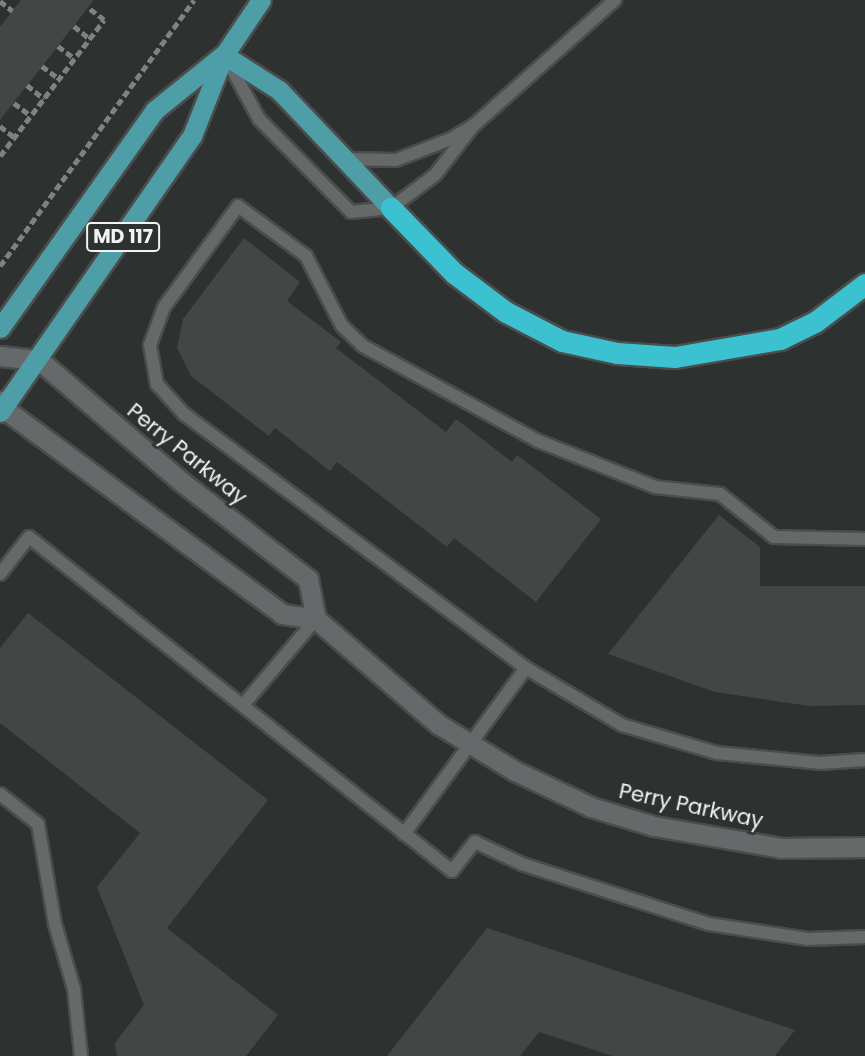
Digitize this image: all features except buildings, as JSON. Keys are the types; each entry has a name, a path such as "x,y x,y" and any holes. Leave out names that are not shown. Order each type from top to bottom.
{"highway":[{"path":"391,208 454,273 506,312 562,341 617,353 675,357 780,339 815,322 865,284"}],"main road":[{"name":"MD 117","path":"1,407 38,360 192,136 224,55 261,0"},
{"name":"MD 117","path":"0,328 155,110 224,55"},
{"path":"224,55 279,90 391,208"}],"street":[{"path":"0,356 38,360"},
{"name":"Perry Parkway","path":"38,360 183,482 308,579 316,619 438,724 515,771 591,807 654,825 782,848 865,847"},
{"path":"1,407 282,614 316,619"}],"lane":[{"path":"224,55 259,119 351,212 391,208 435,175 473,126 615,0"},
{"path":"345,159 396,160 422,153 473,126"},
{"path":"865,539 774,537 720,494 654,487 538,441 363,346 342,326 306,256 238,206 164,307 150,345 157,384 184,414 527,668 622,725 717,753 820,763 865,760"},
{"path":"0,574 29,537 452,871 475,842 522,864 709,924 808,939 865,937"},
{"path":"243,705 316,619"},
{"path":"404,834 468,742 527,668"},
{"path":"0,794 38,824 55,924 74,989 80,1056"}],"path":[{"path":"0,267 194,0"},
{"path":"0,1 13,10"},
{"path":"0,156 104,20 88,8"},
{"path":"74,26 90,39"},
{"path":"58,46 75,59"},
{"path":"43,66 59,79"},
{"path":"27,85 44,99"},
{"path":"14,103 31,116"},
{"path":"0,126 14,137"}]}
